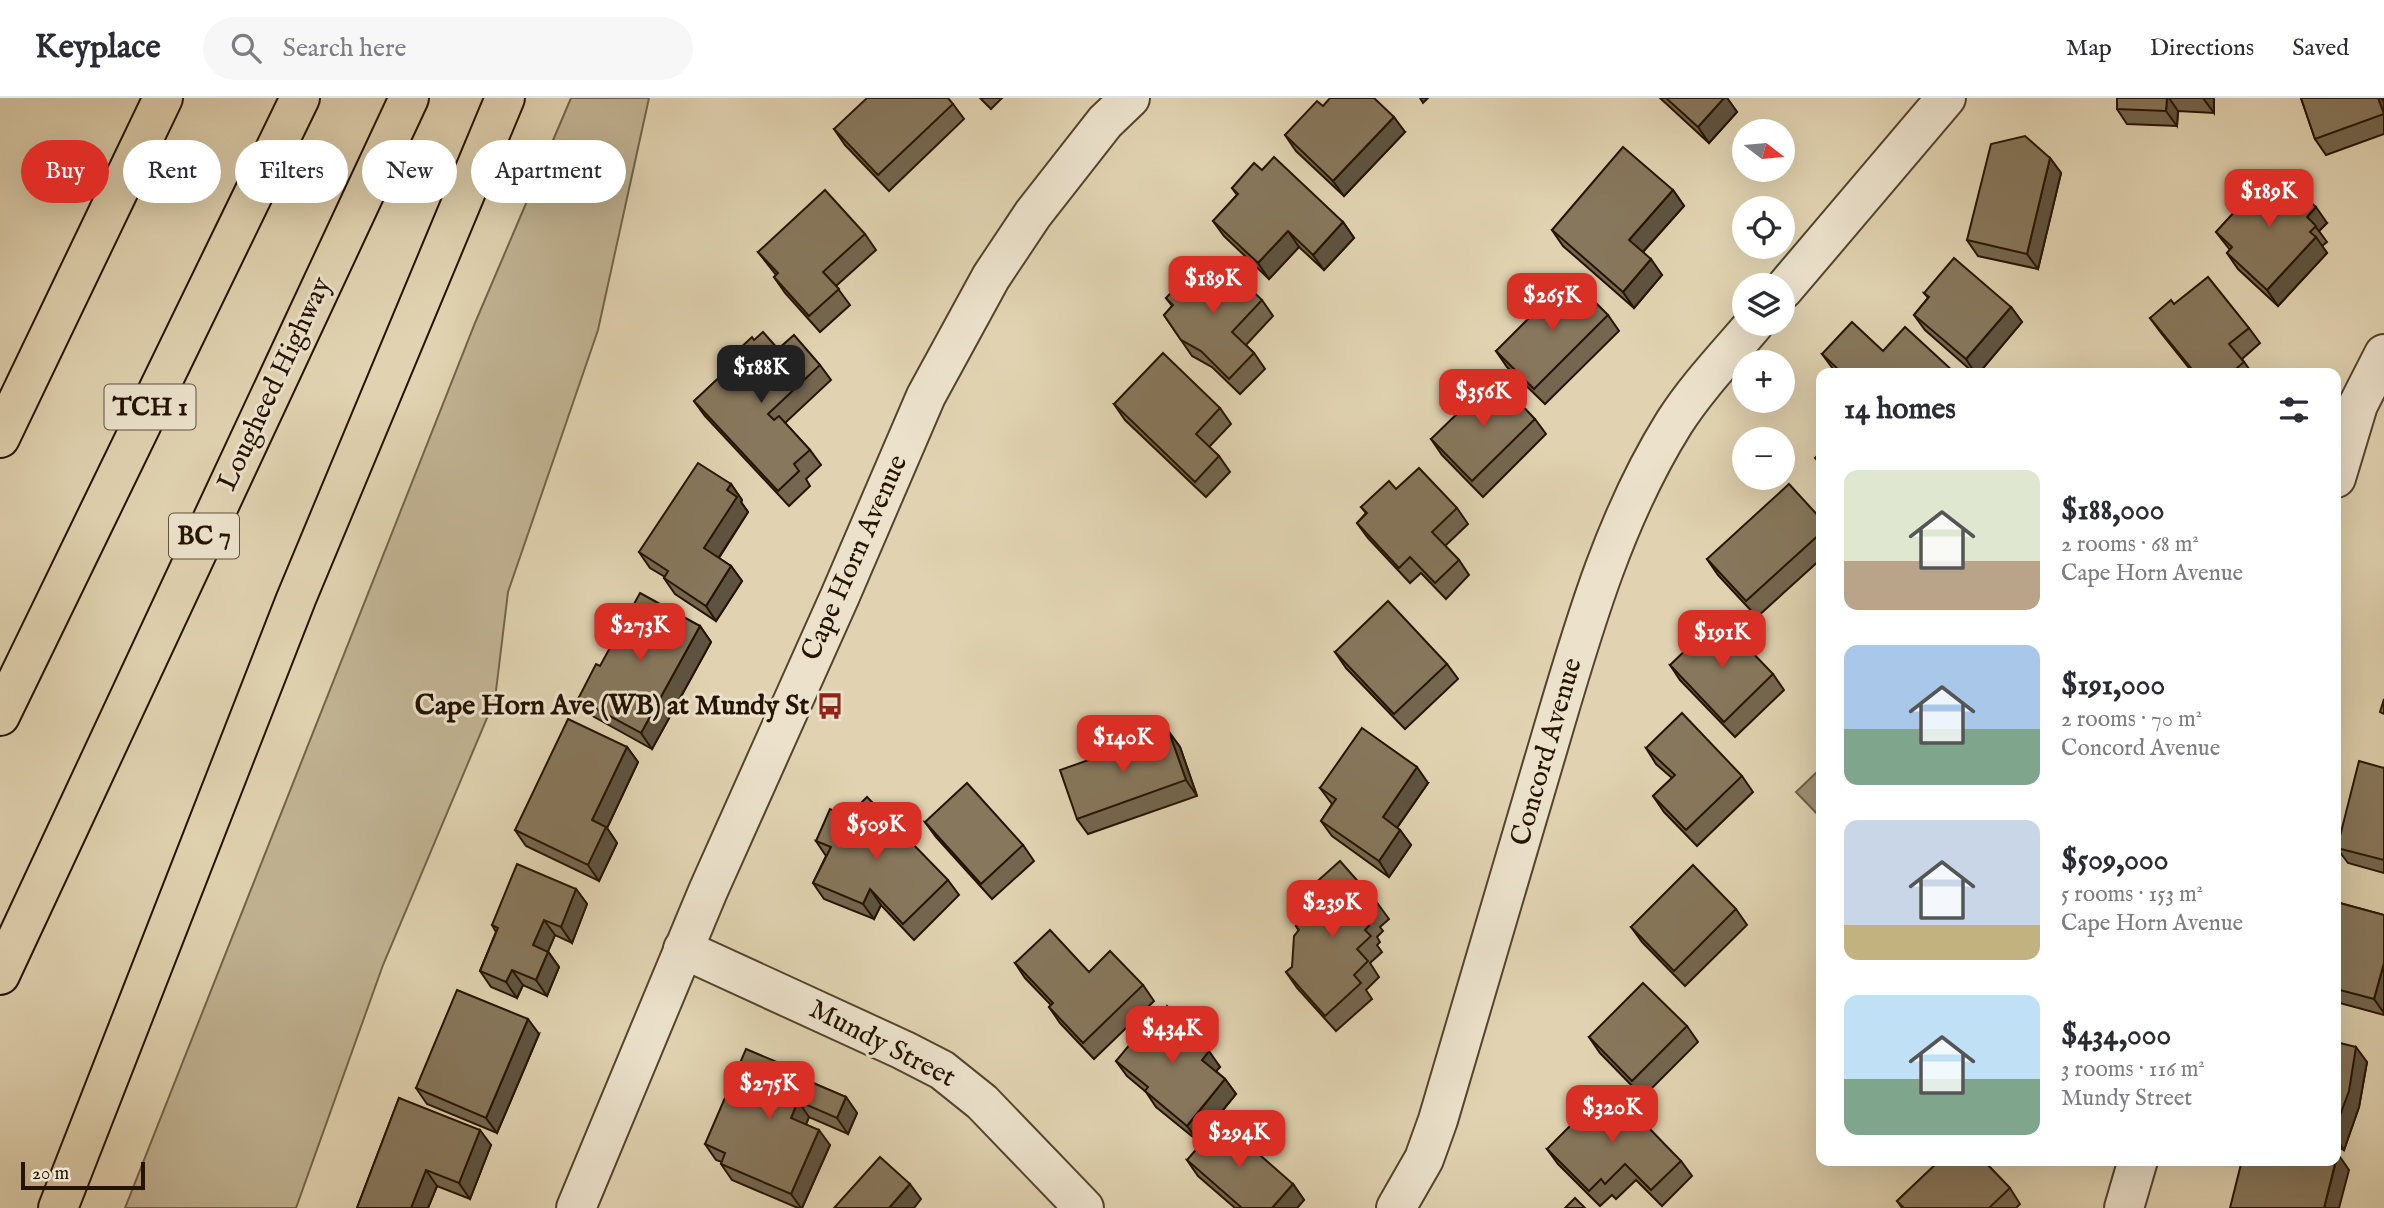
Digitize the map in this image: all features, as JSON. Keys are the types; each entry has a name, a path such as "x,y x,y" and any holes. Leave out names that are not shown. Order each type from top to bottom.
{"main road":[{"path":"0,438 163,98"},
{"name":"TCH 1","path":"0,716 300,98"},
{"name":"Lougheed Highway","path":"0,975 409,98"},
{"path":"58,1208 296,599 505,98"}],"street":[{"name":"Cape Horn Avenue","path":"576,1208 683,949 932,384 990,277 1033,214 1105,122 1130,98"},
{"path":"1795,276 1946,98"},
{"name":"Concord Avenue","path":"1396,1208 1424,1159 1438,1120 1584,625 1624,519 1651,462 1675,421 1744,336"},
{"path":"2341,461 2358,405 2384,354"},
{"name":"Mundy Street","path":"683,949 942,1070 982,1102 1084,1208"},
{"path":"2124,1208 2136,1166"}],"shaded area":[{"path":"571,98 649,98 626,203 626,140 553,140"},
{"path":"526,203 626,203 598,330 508,592 495,699 383,965 296,1208 125,1208 475,323"},
{"path":"1816,773 1816,813 1796,792"}],"building":[{"path":"867,98 948,98 953,104 878,175 834,129"},
{"path":"1330,98 1374,98 1394,117 1333,181 1285,135 1317,101 1323,106"},
{"path":"1666,98 1724,98 1698,127"},
{"path":"2117,98 2167,98 2166,111 2117,109"},
{"path":"2301,98 2378,98 2384,114 2315,139"},
{"path":"2025,136 2050,158 2027,254 1967,240 1991,144"},
{"path":"1623,147 1673,190 1629,240 1651,259 1623,292 1552,230"},
{"path":"1274,157 1343,222 1313,255 1288,231 1258,263 1213,221 1238,194 1232,188 1254,163 1262,170"},
{"path":"2277,171 2316,207 2307,217 2316,226 2310,232 2316,237 2267,290 2227,253 2232,247 2216,232 2240,206 2236,203 2253,184 2260,191"},
{"path":"825,190 865,234 823,272 839,289 809,316 774,277 778,273 758,252"},
{"path":"1954,258 2011,307 1966,359 1914,315 1929,297 1924,293"},
{"path":"1220,260 1262,300 1232,332 1254,353 1229,379 1201,351 1181,340 1164,315 1173,305 1166,298 1191,271 1201,281"},
{"path":"1570,277 1608,315 1534,389 1496,351"},
{"path":"2208,277 2249,328 2229,344 2244,362 2237,368 2191,368 2150,318 2171,300 2174,304"},
{"path":"1852,322 1883,351 1905,327 1950,368 1837,368 1822,354"},
{"path":"763,332 778,349 794,335 820,365 768,414 774,420 779,416 810,450 794,464 799,471 778,491 694,401 740,358 735,353 752,337 754,340"},
{"path":"1163,353 1220,408 1196,434 1219,456 1195,482 1114,404"},
{"path":"1495,377 1535,419 1472,481 1431,439"},
{"path":"698,463 731,484 727,490 737,497 704,548 731,566 706,606 664,578 668,571 639,552"},
{"path":"1419,468 1457,508 1432,532 1459,560 1435,583 1410,557 1399,568 1357,523 1367,513 1361,507 1389,481 1396,489"},
{"path":"1782,490 1794,490 1816,513 1816,537 1746,601 1707,559"},
{"path":"640,593 700,626 641,733 578,699 596,664 600,666"},
{"path":"1388,601 1447,664 1394,714 1335,652"},
{"path":"1719,618 1773,674 1724,722 1670,665"},
{"path":"1682,713 1742,776 1686,830 1653,796 1675,775 1646,748"},
{"path":"568,719 627,747 592,820 606,827 588,865 515,830"},
{"path":"1362,728 1417,767 1383,817 1400,830 1379,861 1321,821 1336,799 1320,788"},
{"path":"1169,732 1186,780 1077,819 1060,770"},
{"path":"2359,761 2384,768 2384,860 2341,849 2341,832"},
{"path":"967,783 1023,845 981,884 925,822"},
{"path":"867,797 948,880 903,924 870,889 863,904 813,883 831,847 816,841 830,809 847,817"},
{"path":"1340,861 1378,904 1369,911 1372,915 1366,922 1369,926 1365,930 1371,936 1357,949 1368,961 1354,975 1361,983 1325,1016 1286,972 1292,967 1294,936 1299,930 1296,926 1324,900 1312,886"},
{"path":"517,864 576,889 561,927 544,920 533,945 548,952 536,980 512,970 506,982 480,971 498,928 492,925"},
{"path":"1693,865 1736,909 1674,971 1631,927"},
{"path":"2341,903 2384,915 2384,963 2374,999 2341,990"},
{"path":"1050,930 1089,972 1110,951 1143,985 1083,1043 1049,1007 1053,1003 1015,963"},
{"path":"1643,983 1687,1026 1632,1081 1589,1037"},
{"path":"457,990 528,1019 486,1118 416,1088"},
{"path":"1167,1006 1199,1032 1193,1038 1209,1051 1202,1060 1225,1079 1187,1126 1145,1091 1148,1087 1116,1061 1150,1020 1153,1023"},
{"path":"2341,1043 2356,1047 2349,1091 2341,1113"},
{"path":"746,1049 808,1075 806,1080 846,1097 837,1118 798,1101 791,1118 819,1130 791,1194 721,1164 725,1153 705,1144"},
{"path":"1609,1087 1681,1161 1651,1190 1625,1164 1605,1184 1601,1179 1589,1191 1547,1149"},
{"path":"399,1098 480,1130 459,1183 426,1170 411,1208 357,1208"},
{"path":"1221,1121 1293,1184 1272,1208 1242,1208 1187,1160"},
{"path":"880,1157 910,1184 889,1208 834,1208"},
{"path":"1934,1166 1989,1166 2010,1188 1989,1208 1904,1208 1897,1201"},
{"path":"2240,1166 2334,1166 2324,1208 2230,1208"},
{"path":"1575,1198 1585,1208 1565,1208"}],"place":[{"name":"Cape Horn Ave (WB) at Mundy St","path":"830,706"}]}
